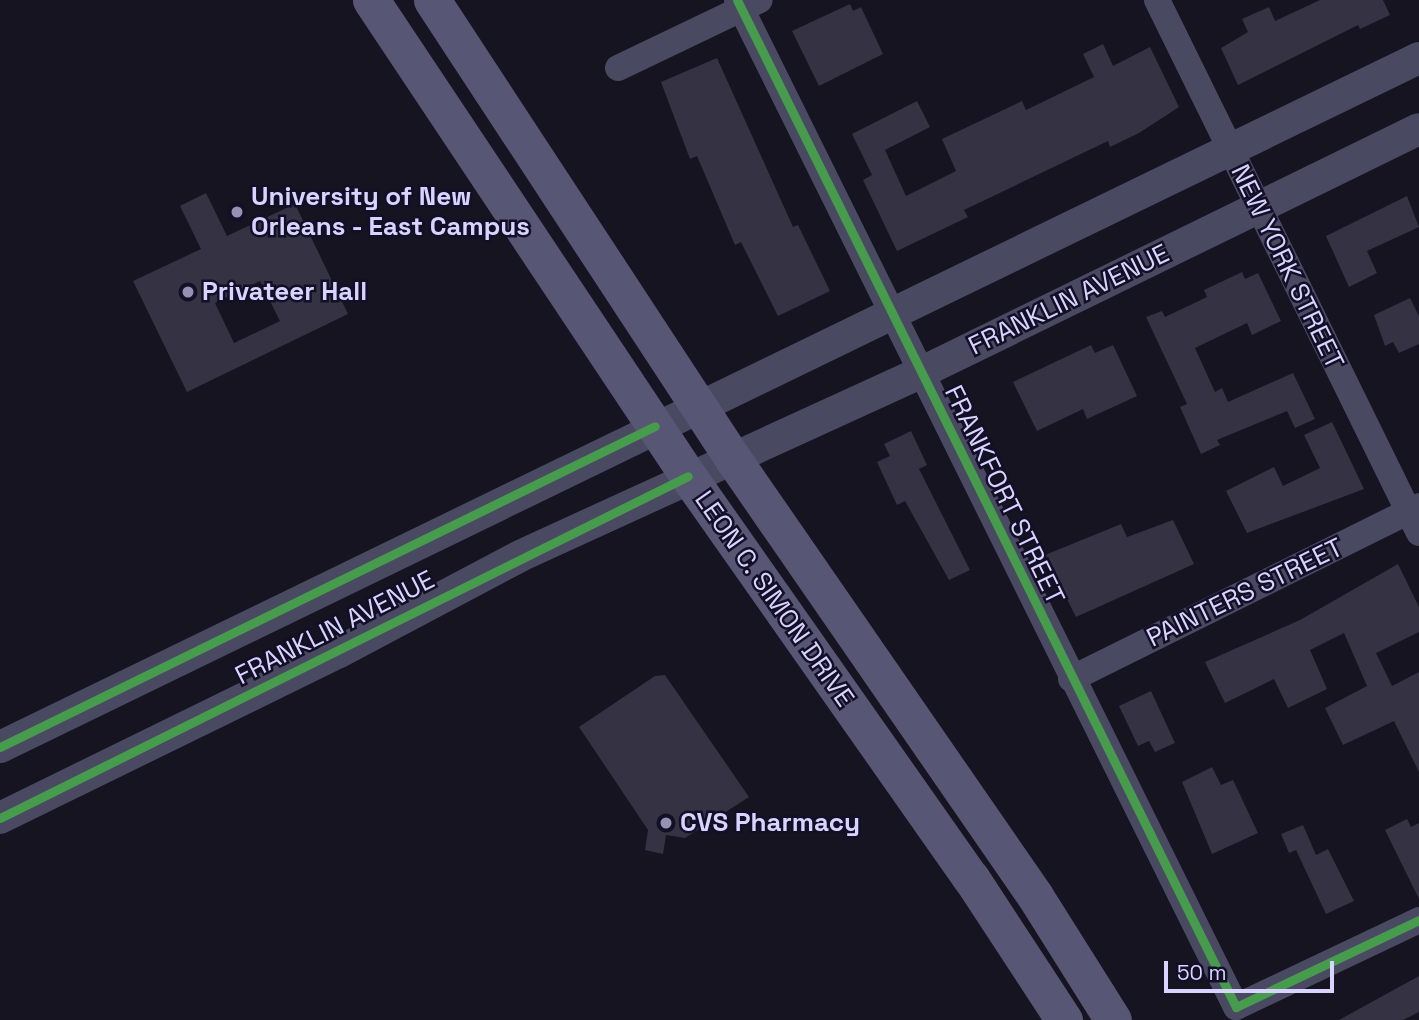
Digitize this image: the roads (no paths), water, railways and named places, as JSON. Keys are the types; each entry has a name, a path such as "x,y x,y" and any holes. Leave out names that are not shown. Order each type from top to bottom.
{"main road":[{"name":"LEON C. SIMON DRIVE","path":"372,0 688,476 941,835 1064,1020"},
{"name":"LEON C. SIMON DRIVE","path":"432,0 733,459 941,760 1060,936 1113,1020"},
{"path":"941,760 941,835 961,837 1060,936"}],"street":[{"name":"NEW YORK STREET","path":"1157,0 1258,208 1416,517"},
{"path":"618,68 746,3"},
{"name":"FRANKFORT STREET","path":"746,3 920,373 1236,1007 1419,920"},
{"name":"FRANKLIN AVENUE","path":"0,747 655,426 892,315 1419,58"},
{"name":"FRANKLIN AVENUE","path":"0,818 688,476 733,459 920,373 1419,129"},
{"name":"PAINTERS STREET","path":"1071,679 1416,517"}],"place":[{"name":"University of New Orleans - East Campus","path":"237,212"},
{"name":"Privateer Hall","path":"188,292"},
{"name":"CVS Pharmacy","path":"666,823"}]}
